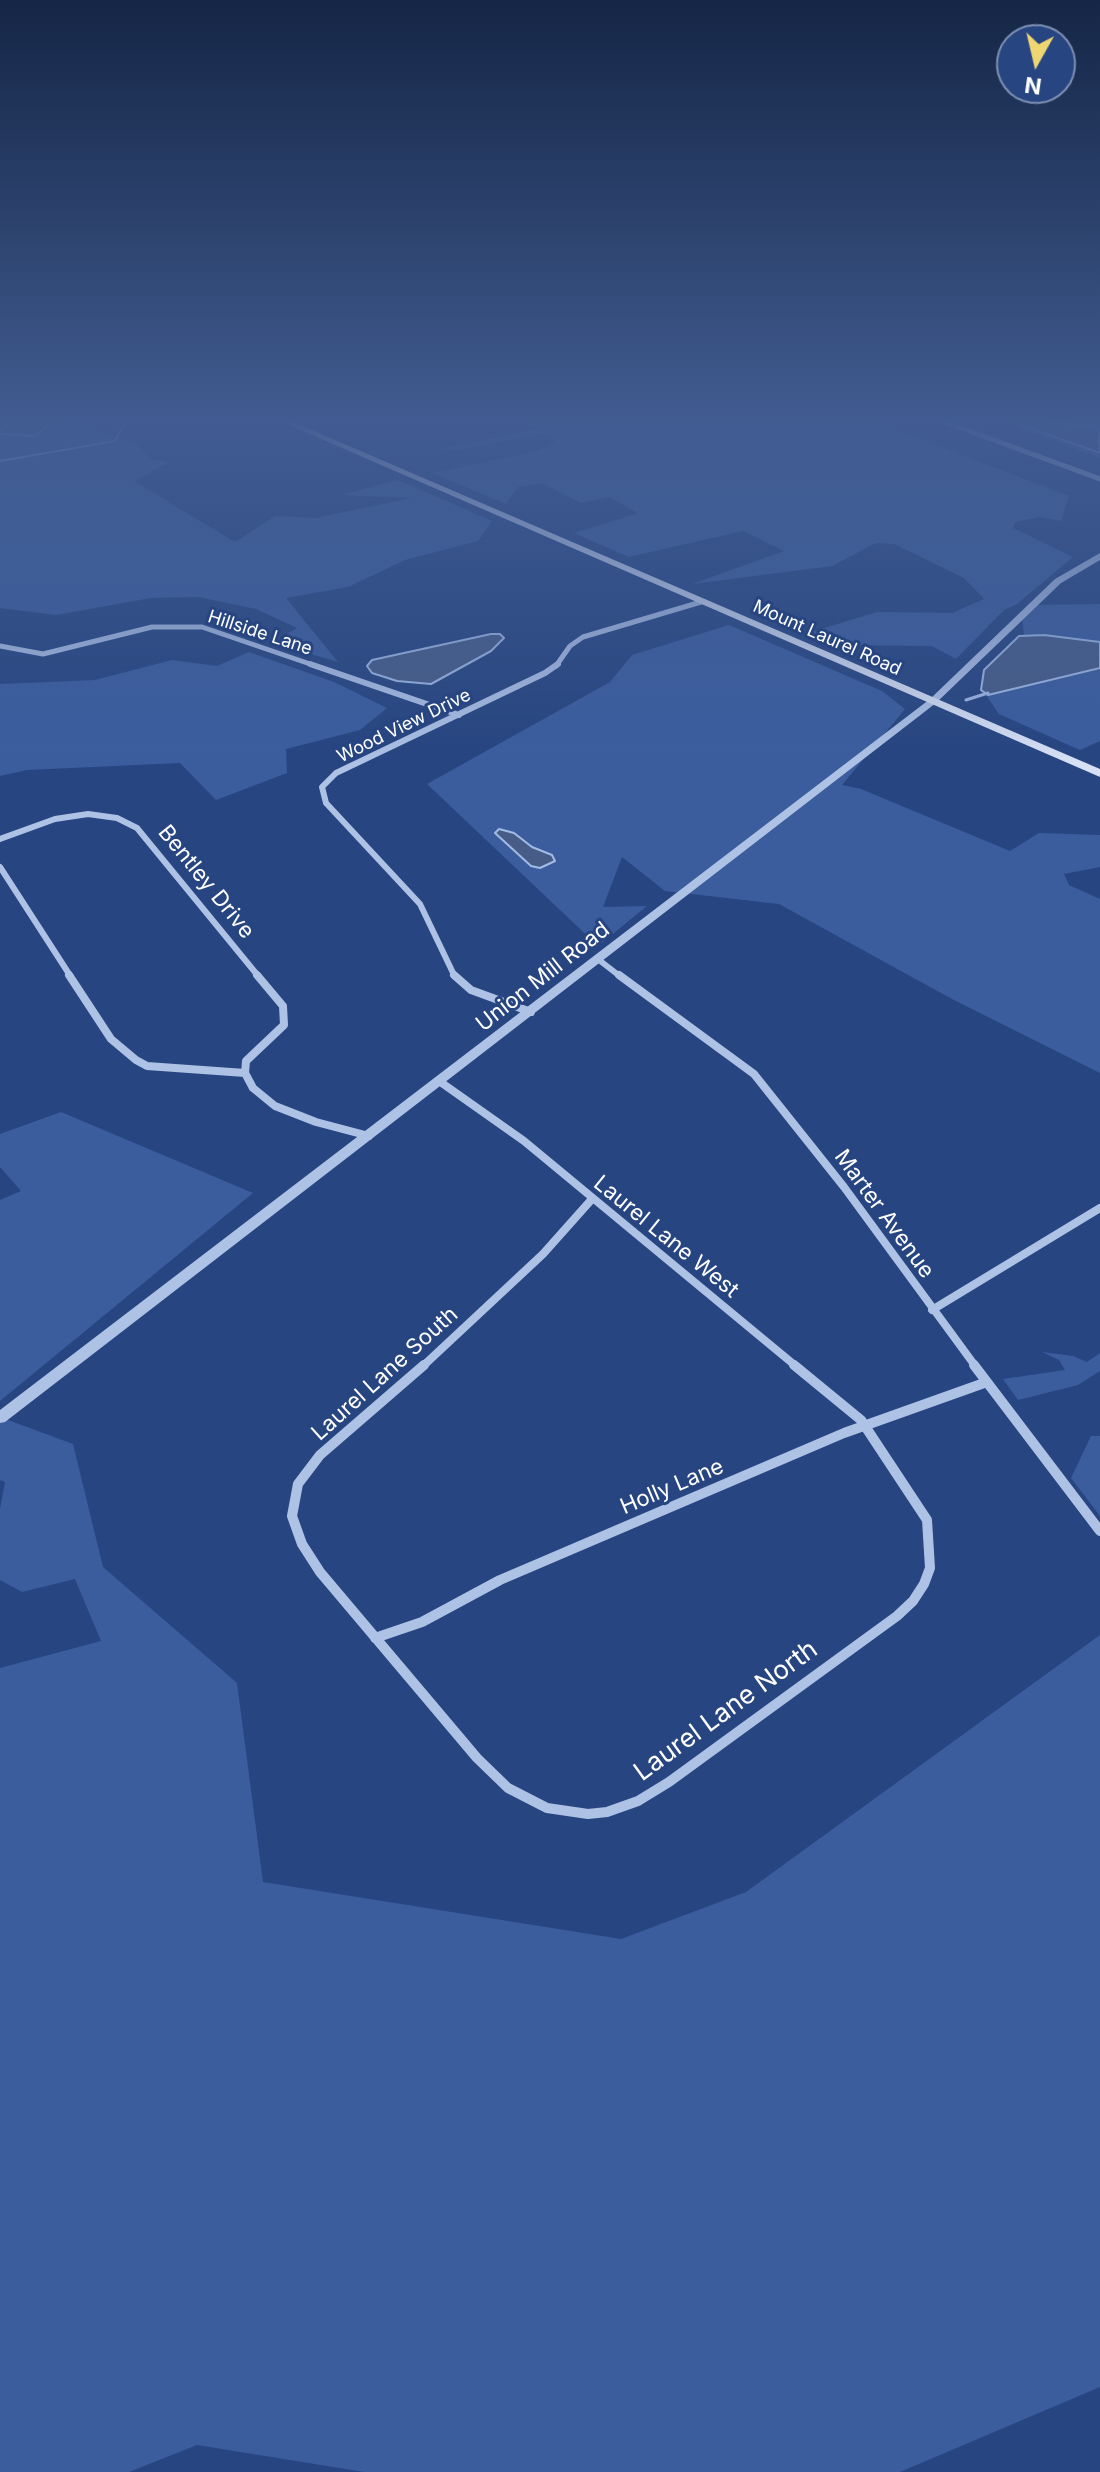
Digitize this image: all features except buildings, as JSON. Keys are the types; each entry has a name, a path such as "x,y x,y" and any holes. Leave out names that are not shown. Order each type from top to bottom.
{"main road":[{"name":"Mount Laurel Road","path":"543,533 1100,773"}],"street":[{"name":"Union Mill Road","path":"0,1418 933,701 1058,581 1100,556"},
{"name":"Wood View Drive","path":"531,1012 471,990 457,980 420,904 334,812 321,793 325,783 336,773 552,669 570,646 583,637 701,602"},
{"name":"Hillside Lane","path":"0,646 43,654 152,627 202,627 459,715"},
{"name":"Bentley Drive","path":"0,839 55,819 88,814 117,818 142,832 283,1006 284,1025 246,1061 245,1073"},
{"path":"0,867 111,1039 126,1054 147,1066 245,1073 259,1095 275,1106 316,1122 369,1136"},
{"name":"Marter Avenue","path":"599,960 754,1074 844,1187 932,1310 1100,1531"},
{"name":"Laurel Lane West","path":"439,1081 507,1128 866,1427"},
{"name":"Laurel Lane South","path":"375,1638 320,1572 302,1544 292,1516 298,1484 320,1455 384,1402 543,1254 592,1199"},
{"path":"932,1310 1100,1208"},
{"name":"Holly Lane","path":"375,1638 422,1622 500,1580 866,1427 987,1382"},
{"name":"Laurel Lane North","path":"375,1638 463,1743 508,1788 547,1808 568,1813 607,1812 638,1801 669,1782 877,1631 913,1601 924,1584 932,1550 927,1520 866,1427"}],"shaded area":[{"path":"0,533 221,533 235,542 248,533 483,533 478,541 405,560 348,587 286,598 338,662 297,650 283,636 297,628 256,609 198,597 151,598 56,615 0,608"},
{"path":"575,533 733,533 629,557"},
{"path":"748,533 1024,533 1073,557 1017,604 1004,610 956,659 932,646 835,645 808,633 877,612 952,613 984,599 964,578 894,544 876,543 832,566 692,584 784,551"},
{"path":"1100,604 1100,741 1080,750 999,714 984,692 1025,644 1022,618 1036,605"},
{"path":"729,625 882,691 905,709 842,785 861,789 1010,851 1039,833 1100,835 1100,867 1064,874 1069,885 1100,899 1100,1073 952,999 779,904 665,891 622,857 603,907 647,906 598,946 427,784 610,682 632,655"},
{"path":"500,634 504,638 491,651 431,684 397,681 372,673 367,666 372,660"},
{"path":"1044,635 1100,642 1100,668 988,695 981,690 984,670 1019,636"},
{"path":"249,652 334,682 387,708 360,730 286,749 287,773 216,800 180,763 27,770 0,776 0,684 95,680 172,660 217,666"},
{"path":"499,829 514,833 532,847 552,855 555,861 540,868 531,866 495,833"},
{"path":"61,1112 253,1193 0,1401 0,1200 21,1191 0,1167 0,1134"},
{"path":"1042,1352 1073,1356 1087,1362 1100,1353 1100,1371 1078,1385 1018,1400 1003,1379 1065,1370 1059,1360"},
{"path":"0,1417 73,1444 103,1567 237,1683 263,1882 621,1939 746,1892 1100,1635 1100,2387 900,2472 364,2472 197,2445 129,2472 0,2472 0,1668 101,1641 75,1579 22,1592 0,1580 0,1509 5,1482 0,1480"},
{"path":"1091,1436 1100,1436 1100,1516 1071,1478"}],"waterway":[{"path":"966,700 988,693"}]}
